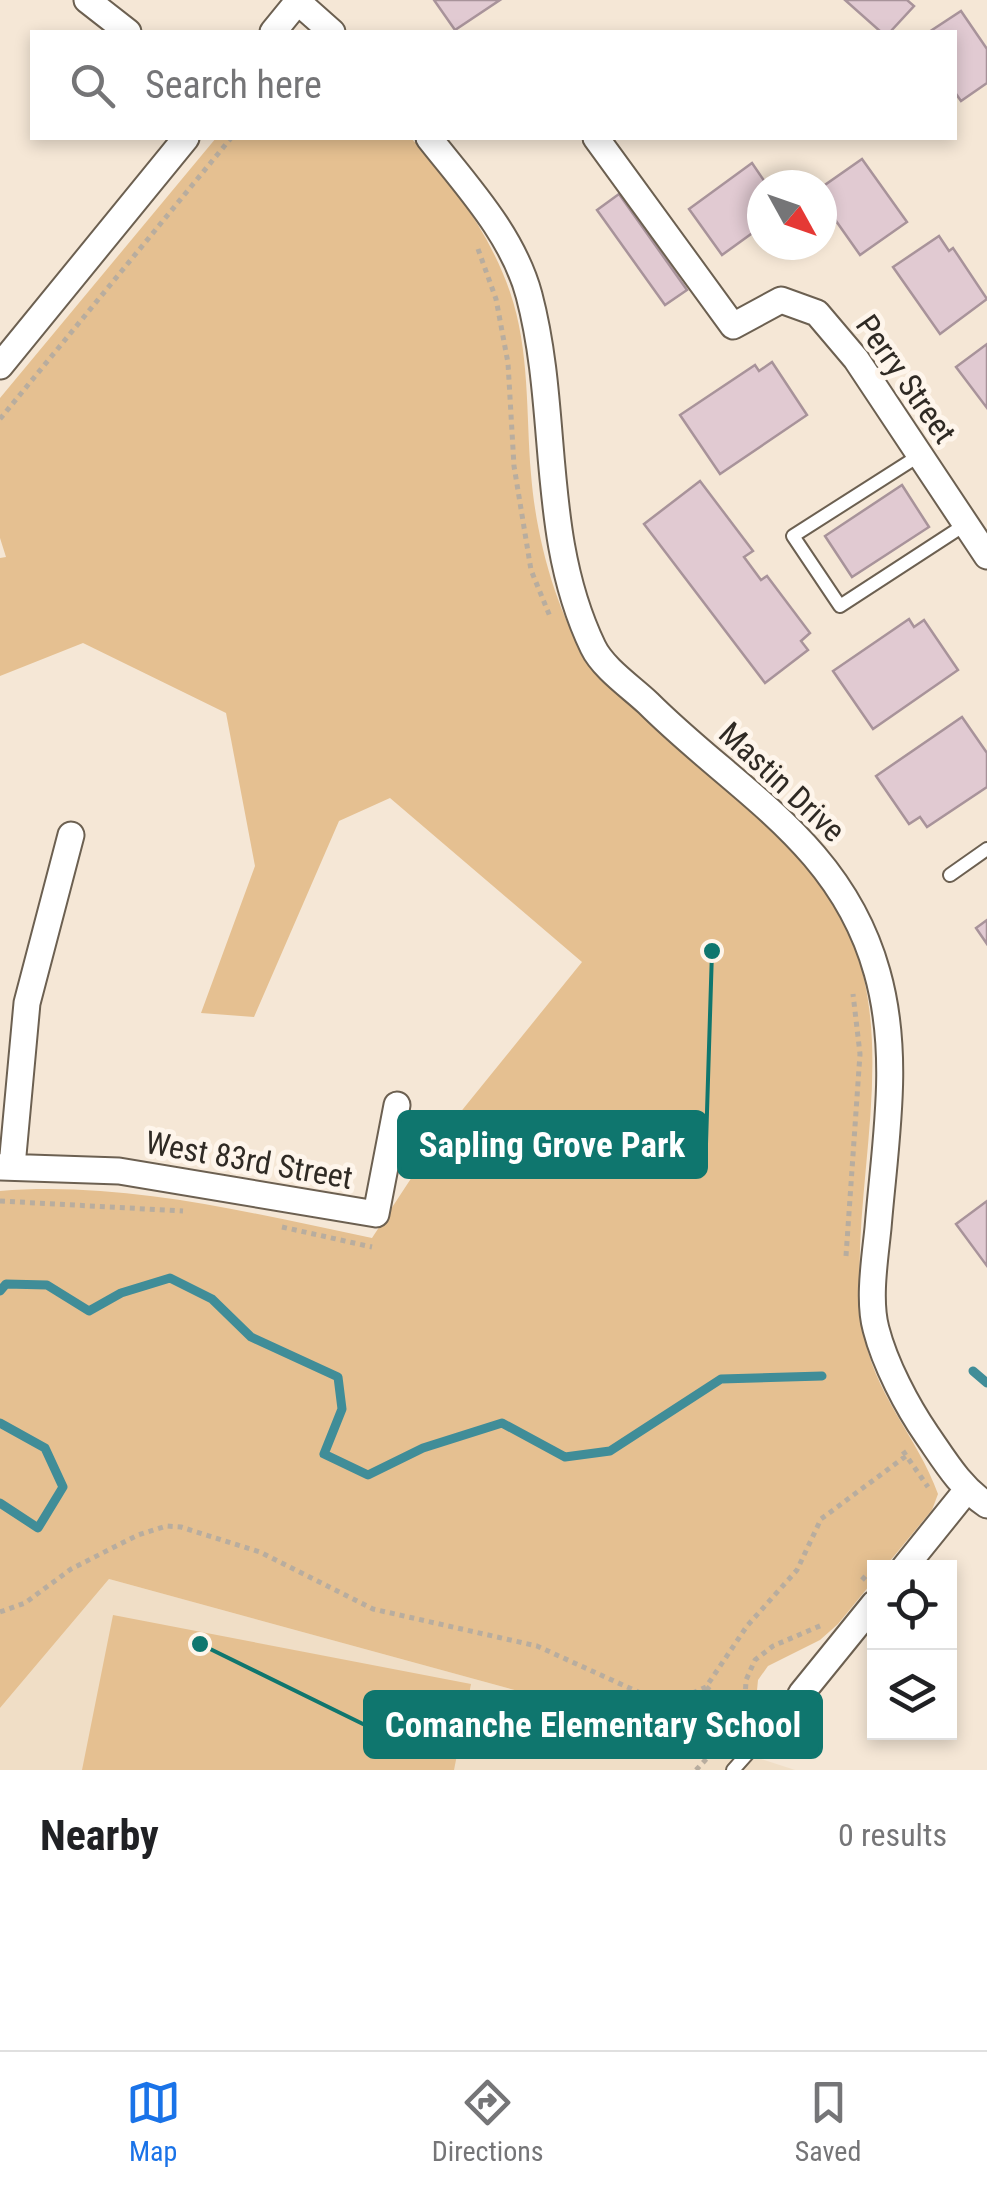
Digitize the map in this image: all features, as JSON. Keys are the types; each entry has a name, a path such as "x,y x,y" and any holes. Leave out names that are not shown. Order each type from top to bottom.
{"street":[{"path":"87,0 125,30"},
{"path":"274,30 299,1 330,30"},
{"path":"0,366 184,140"},
{"name":"Mastin Drive","path":"431,140 490,214 528,292 544,382 554,516 565,570 595,651 661,716 786,824 838,881 877,970 892,1056 874,1262 875,1328 916,1420 976,1498"},
{"name":"Perry Street","path":"597,140 734,326 780,300 818,313 856,359 987,556"},
{"path":"6,1166 27,1002 71,835"},
{"name":"West 83rd Street","path":"6,1166 119,1172 376,1214 397,1105"},
{"path":"896,1560 976,1498"},
{"path":"801,1694 865,1596"}],"lane":[{"path":"920,455 793,536 830,592 840,606 966,524"},
{"path":"950,875 987,850"},
{"path":"733,1770 801,1694"}],"path":[{"path":"0,420 230,140"},
{"path":"476,245 496,299 508,363 514,466 531,570 558,636"},
{"path":"848,1270 860,1054 852,988"},
{"path":"0,1200 188,1211"},
{"path":"264,1223 372,1247"},
{"path":"898,1442 932,1492 931,1499"},
{"path":"0,1612 25,1603 72,1569 138,1535 166,1526 181,1527 260,1552 373,1609 537,1646 658,1701 675,1702 706,1687 747,1626 797,1570 821,1519 906,1456"},
{"path":"696,1770 744,1719 746,1680 756,1660 773,1646 818,1628 834,1615"},
{"path":"706,1687 744,1719"}],"shaded area":[{"path":"214,140 413,140 468,210 492,250 510,292 524,359 537,523 557,596 577,643 604,681 755,813 811,871 834,903 852,939 866,986 872,1034 872,1083 861,1231 863,1328 885,1394 938,1494 932,1510 891,1560 867,1560 867,1589 838,1624 820,1640 768,1666 758,1680 754,1722 730,1749 109,1579 0,1708 0,1191 47,1189 141,1195 372,1238 429,1151 582,962 390,798 339,821 254,1017 201,1013 255,866 226,713 83,643 0,676 0,558 6,557 0,538 0,398"},
{"path":"109,1579 795,1770 0,1770 0,1708"},
{"path":"113,1615 471,1684 454,1770 82,1770"}],"building":[{"path":"434,0 500,0 455,30"},
{"path":"845,0 907,0 914,6 892,30 879,30"},
{"path":"961,11 987,49 987,83 961,101 957,95 957,30 932,30"},
{"path":"862,159 907,222 860,255 837,222 837,176"},
{"path":"752,163 757,170 747,170 747,237 722,255 689,209"},
{"path":"619,194 687,290 665,305 597,210"},
{"path":"939,236 949,251 953,248 987,299 940,334 893,267"},
{"path":"987,344 987,408 956,367"},
{"path":"772,362 807,415 720,474 680,415 755,365 759,371"},
{"path":"700,481 753,551 744,557 761,580 767,576 810,633 801,641 808,650 765,683 644,524"},
{"path":"902,485 929,527 852,577 825,536"},
{"path":"909,619 914,627 924,620 958,670 873,729 833,671"},
{"path":"962,717 987,753 987,787 927,827 920,817 909,824 876,776"},
{"path":"987,920 987,944 976,928"},
{"path":"987,1201 987,1266 956,1224"}],"waterway":[{"path":"0,1291 6,1284 47,1285 89,1311 121,1293 170,1278 212,1299 251,1337 338,1377 342,1409 324,1454 368,1475 423,1448 502,1423 565,1457 610,1451 721,1379 822,1376"},
{"path":"973,1371 987,1383"},
{"path":"0,1423 45,1448 63,1487 38,1528 0,1503"}],"place":[{"name":"Sapling Grove Park","path":"712,951"},
{"name":"Comanche Elementary School","path":"200,1644"}]}
